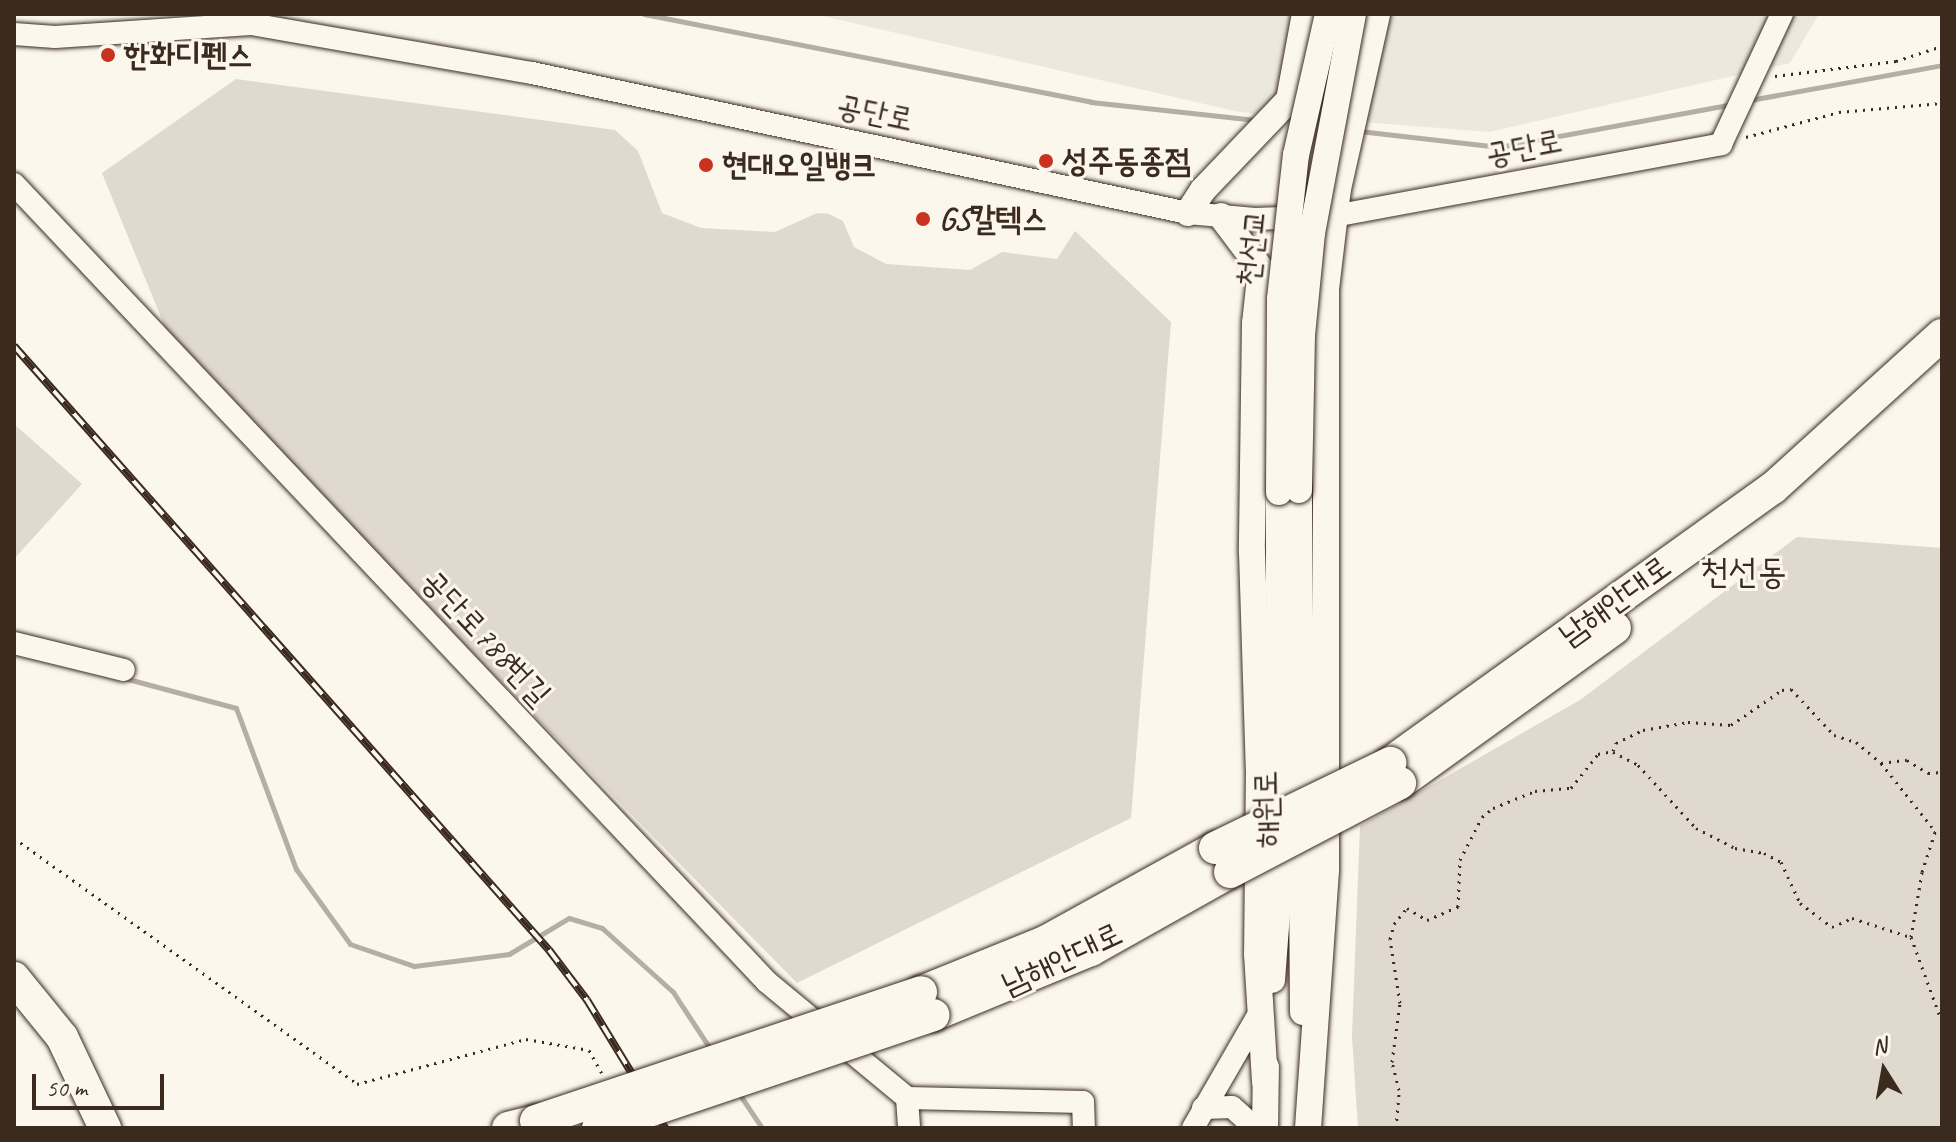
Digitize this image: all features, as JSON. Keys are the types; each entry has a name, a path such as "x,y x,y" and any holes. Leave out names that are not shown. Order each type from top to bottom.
{"highway":[{"name":"남해안대로","path":"1395,773 1773,488 1942,335"},
{"name":"남해안대로","path":"927,1004 1091,950 1222,860 1395,773 1676,582 1942,365"},
{"path":"14,978 62,1037 105,1128"},
{"path":"14,997 55,1049 89,1128"},
{"path":"522,1124 927,1004"},
{"path":"598,1128 927,1004"}],"main road":[{"path":"1188,213 1203,190 1278,108 1289,100 1305,14"},
{"name":"천선교","path":"1289,491 1280,299 1296,155 1328,14"},
{"name":"천선교","path":"1289,491 1312,233 1324,150 1353,14"},
{"path":"1306,1128 1327,854 1325,332 1338,189 1354,104 1377,14"},
{"path":"1221,216 1261,269 1256,311 1252,552 1260,1012 1265,1082"},
{"path":"1256,311 1272,281 1303,278 1316,292 1325,332"},
{"name":"해원로","path":"1265,1128 1265,1082 1280,873 1289,491"},
{"name":"해원로","path":"1289,491 1306,1128"}],"street":[{"path":"1724,137 1782,14"},
{"name":"공단로","path":"14,34 55,37 252,19 532,73 1188,213 1221,216 1334,216 1724,137"},
{"name":"공단로788번길","path":"14,184 767,982 907,1098"},
{"path":"14,643 124,670"},
{"path":"1198,1118 1235,1063 1260,1012"},
{"path":"909,1128 907,1098 1083,1102 1084,1128"},
{"path":"1198,1118 1232,1107 1255,1128"}],"path":[{"path":"1752,81 1896,61 1942,46"},
{"path":"1724,137 1839,112 1942,103"},
{"path":"1613,751 1616,743 1643,730 1688,722 1731,725 1782,690 1791,689 1834,735 1856,742 1881,763 1935,832"},
{"path":"1396,1128 1399,1090 1392,1062 1400,1003 1390,939 1394,924 1407,908 1427,920 1458,907 1460,860 1482,817 1493,808 1535,791 1571,788 1598,754 1613,751 1638,765 1696,828 1735,848 1764,853 1781,862 1800,903 1832,927 1852,918 1911,937"},
{"path":"1881,763 1907,760 1928,773 1942,772"},
{"path":"1942,827 1935,832 1922,872 1911,937 1942,1022"},
{"path":"14,838 357,1084 526,1039 589,1050 604,1076"}],"shaded area":[{"path":"814,14 1819,14 1790,63 1489,132 1239,112"},
{"path":"236,79 615,130 638,151 662,213 701,228 775,232 817,213 829,214 843,221 854,247 886,264 970,270 1002,252 1057,259 1075,231 1171,322 1131,818 797,983 174,349 102,173"},
{"path":"14,424 82,484 14,559"},
{"path":"1797,537 1942,548 1942,1128 1358,1128 1352,1036 1360,826 1580,700"}],"waterway":[{"path":"644,14 1091,102 1258,120"},
{"path":"1750,100 1942,65"},
{"path":"1359,131 1499,147 1733,104"},
{"path":"124,678 236,708 296,869 350,944 414,966 509,954 569,918 602,928 673,992 711,1050"},
{"path":"738,1092 762,1128"}],"railway":[{"path":"14,346 549,950 587,1000 665,1128"}],"place":[{"name":"한화디펜스","path":"108,55"},
{"name":"성주동종점","path":"1046,161"},
{"name":"현대오일뱅크","path":"706,165"},
{"name":"GS칼텍스","path":"923,219"}],"district":[{"name":"천선동","path":"1743,572"}]}
